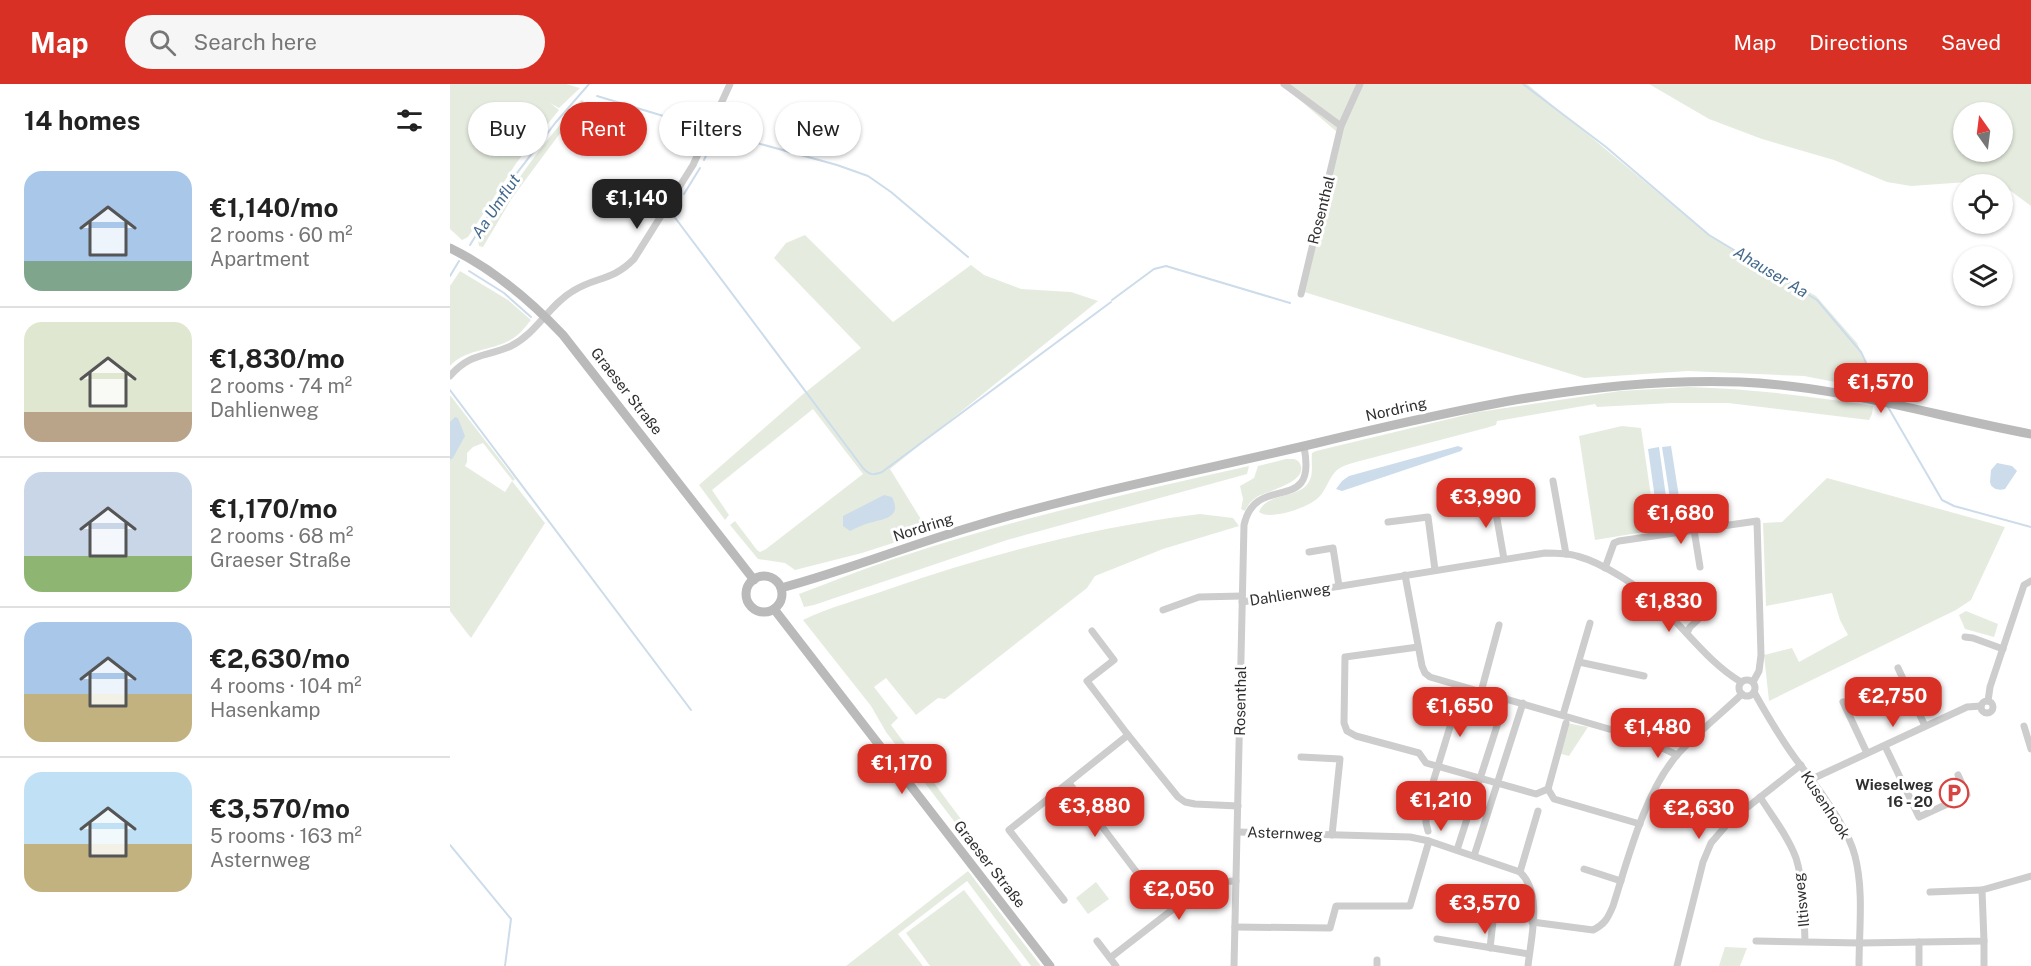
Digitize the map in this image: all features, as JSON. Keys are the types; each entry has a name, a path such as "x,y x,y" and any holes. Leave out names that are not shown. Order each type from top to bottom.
{"main road":[{"name":"Graeser Straße","path":"450,248 506,282 546,317 581,356 754,580"},
{"name":"Nordring","path":"781,588 972,527 1161,478 1458,410 1538,395 1604,386 1681,381 1743,382 1805,388 1868,398 2031,434"},
{"path":"759,577 770,577 781,588 781,600 774,609 764,612 753,608 747,599 747,588 759,577"},
{"name":"Graeser Straße","path":"774,609 1050,966"}],"street":[{"path":"450,376 467,360 512,345 546,317 564,297 573,291 611,277 623,270 634,259 693,165 730,84"},
{"path":"1284,84 1341,126"},
{"name":"Rosenthal","path":"1300,294 1341,126 1360,84"},
{"name":"Rosenthal","path":"1234,966 1242,599 1246,517 1258,501 1295,488 1302,483 1306,470 1304,447"},
{"path":"1553,481 1566,554"},
{"path":"1493,496 1504,559"},
{"path":"1388,522 1428,517 1435,570"},
{"name":"Kusenhook","path":"1605,568 1614,543 1619,541 1756,521 1761,655 1759,671 1753,682 1754,692 1845,831 1855,855 1859,893 1859,966"},
{"path":"1694,531 1700,567"},
{"name":"Dahlienweg","path":"1309,552 1333,548 1339,586"},
{"name":"Dahlienweg","path":"1242,599 1545,553 1566,554 1605,568 1634,585 1659,604 1724,672 1741,682"},
{"path":"1406,575 1422,666 1430,677 1649,741 1677,755"},
{"path":"1988,701 1990,687 2024,585 2031,581"},
{"path":"1163,610 1199,597 1242,599"},
{"path":"1687,633 1702,616"},
{"path":"1563,715 1590,623"},
{"path":"1481,692 1499,625"},
{"path":"1092,631 1114,660 1088,681 1178,797 1185,802 1238,806"},
{"path":"1965,637 2003,649"},
{"path":"1418,647 1345,657 1344,723 1347,731 1356,736 1419,753 1426,763 1536,794 1548,789"},
{"path":"1579,662 1644,676"},
{"path":"1898,668 1925,726"},
{"path":"1742,694 1739,687 1741,682 1746,679 1753,682"},
{"path":"1742,694 1749,696 1754,692"},
{"path":"1532,922 1593,930 1602,926 1608,918 1646,809 1677,755 1742,694"},
{"path":"1457,850 1506,698"},
{"path":"1981,706 1984,712 1991,712 1994,706 1988,701"},
{"path":"1812,779 1967,706 1981,706 1988,701"},
{"path":"1843,702 1867,753"},
{"path":"1474,856 1523,703"},
{"path":"1428,831 1426,805 1457,704"},
{"path":"1566,723 1548,789 1554,799 1640,824"},
{"path":"2024,726 2031,749"},
{"path":"1064,900 1009,830 1128,735"},
{"path":"1885,746 1919,817 1968,795 1958,775"},
{"name":"Asternweg","path":"1301,757 1340,759 1332,835"},
{"path":"1677,966 1703,862 1711,843 1730,821 1801,765"},
{"path":"1068,783 1141,878"},
{"name":"Iltisweg","path":"1760,797 1795,856 1801,877 1805,941"},
{"path":"1528,966 1532,890 1528,879 1520,872 1539,811"},
{"name":"Asternweg","path":"1238,831 1410,837 1429,841 1520,872"},
{"path":"1235,927 1330,928 1336,906 1410,906 1429,841"},
{"path":"1584,869 1620,881"},
{"path":"1930,892 1982,890 2031,876"},
{"path":"1110,958 1202,888 1219,882 1236,881"},
{"path":"1982,890 1984,966"},
{"path":"1490,948 1495,904"},
{"path":"1437,939 1529,954"},
{"path":"1756,941 1860,943 1984,940"},
{"path":"1097,941 1116,966"},
{"path":"1919,942 1919,966"}],"shaded area":[{"path":"450,84 566,84 580,88 565,102 560,102 559,108 550,103 559,110 548,124 548,102 468,102 468,156 522,156 468,237 462,240 450,229"},
{"path":"1281,84 1527,84 1709,235 1816,296 1857,343 1877,390 1804,376 1688,371 1584,378 1304,292 1337,132"},
{"path":"1649,84 2031,84 2031,206 2013,193 2013,174 1953,174 1953,183 1911,186 1887,182 1834,160 1762,139 1709,119"},
{"path":"560,126 560,133 548,150 548,140"},
{"path":"535,156 543,156 512,198 483,247 479,246 478,241"},
{"path":"805,235 893,322 971,265 984,275 1021,289 1071,292 1098,301 890,469 922,521 918,535 862,553 795,570 785,563 758,559 730,525 735,521 760,552 863,474 813,409 712,490 729,515 725,520 699,485 802,395 861,348 774,258 786,243"},
{"path":"460,271 508,300 531,320 507,342 464,356 450,366 450,286"},
{"path":"1689,387 1759,391 1850,402 1873,406 1872,414 1869,420 1728,403 1597,407 1595,404 1497,421 1496,425 1486,428 1348,464 1335,472 1320,496 1308,504 1281,514 1272,515 1259,512 1263,505 1301,490 1307,484 1312,474 1312,453 1316,451 1478,412 1620,391"},
{"path":"450,395 515,479 513,481 483,443 473,447 467,453 465,466 505,492 512,481 545,523 471,638 450,611"},
{"path":"1622,426 1641,428 1656,530 1595,540 1579,436"},
{"path":"1295,459 1299,462 1301,469 1299,475 1286,485 1257,497 1245,511 1241,509 1243,499 1240,486 1254,478 1258,466"},
{"path":"1249,466 1247,474 1007,540 814,605 804,607 799,594 893,559 1033,517"},
{"path":"1827,478 2005,527 1971,600 1956,610 1769,701 1764,655 1792,648 1799,662 1848,635 1840,620 1832,593 1766,606 1763,523 1782,522"},
{"path":"1200,514 1233,518 1239,526 1163,549 1095,576 1087,588 945,699 938,698 916,715 886,678 874,687 898,718 891,725 978,842 973,846 886,732 871,706 803,620 927,576 1004,553 1121,526"},
{"path":"1966,611 1998,624 1994,637 1965,629 1959,615"},
{"path":"1566,723 1588,727 1569,756 1558,753"},
{"path":"968,871 1041,966 1031,966 967,881 898,934 923,966 846,966"},
{"path":"1096,882 1109,899 1088,914 1076,898"},
{"path":"964,890 1022,966 930,966 906,933"},
{"path":"1725,947 1747,948 1740,966 1719,966"}],"water":[{"path":"455,417 458,418 465,436 450,460 450,422"},
{"path":"1458,446 1463,448 1461,451 1342,491 1336,489 1349,476"},
{"path":"1671,446 1682,516 1673,518 1662,447"},
{"path":"1659,447 1669,518 1658,520 1648,449"},
{"path":"1997,463 2012,466 2017,471 2005,489 1996,489 1990,482 1991,470"},
{"path":"884,495 892,497 895,504 895,509 890,516 850,531 843,526 843,516"}],"waterway":[{"name":"Aa Umflut","path":"470,245 504,190 556,122 589,84"},
{"name":"Ahauser Aa","path":"1523,84 1606,147 1709,235 1817,300 1861,352 1883,399"},
{"path":"597,96 659,115"},
{"path":"704,160 717,132 837,165 868,176 891,192 968,257"},
{"path":"684,194 700,168"},
{"path":"678,203 672,211 673,215 863,468 872,474 882,472 1111,302"},
{"path":"450,276 459,261"},
{"path":"1112,300 1154,269 1166,266 1290,303"},
{"path":"469,271 504,293 531,317"},
{"path":"450,390 691,710"},
{"name":"Ahauser Aa","path":"1888,407 1942,500 1954,506 2031,527"},
{"path":"450,845 511,919 505,966"}],"place":[{"name":"Wieselweg 16 - 20","path":"1954,793"}]}
